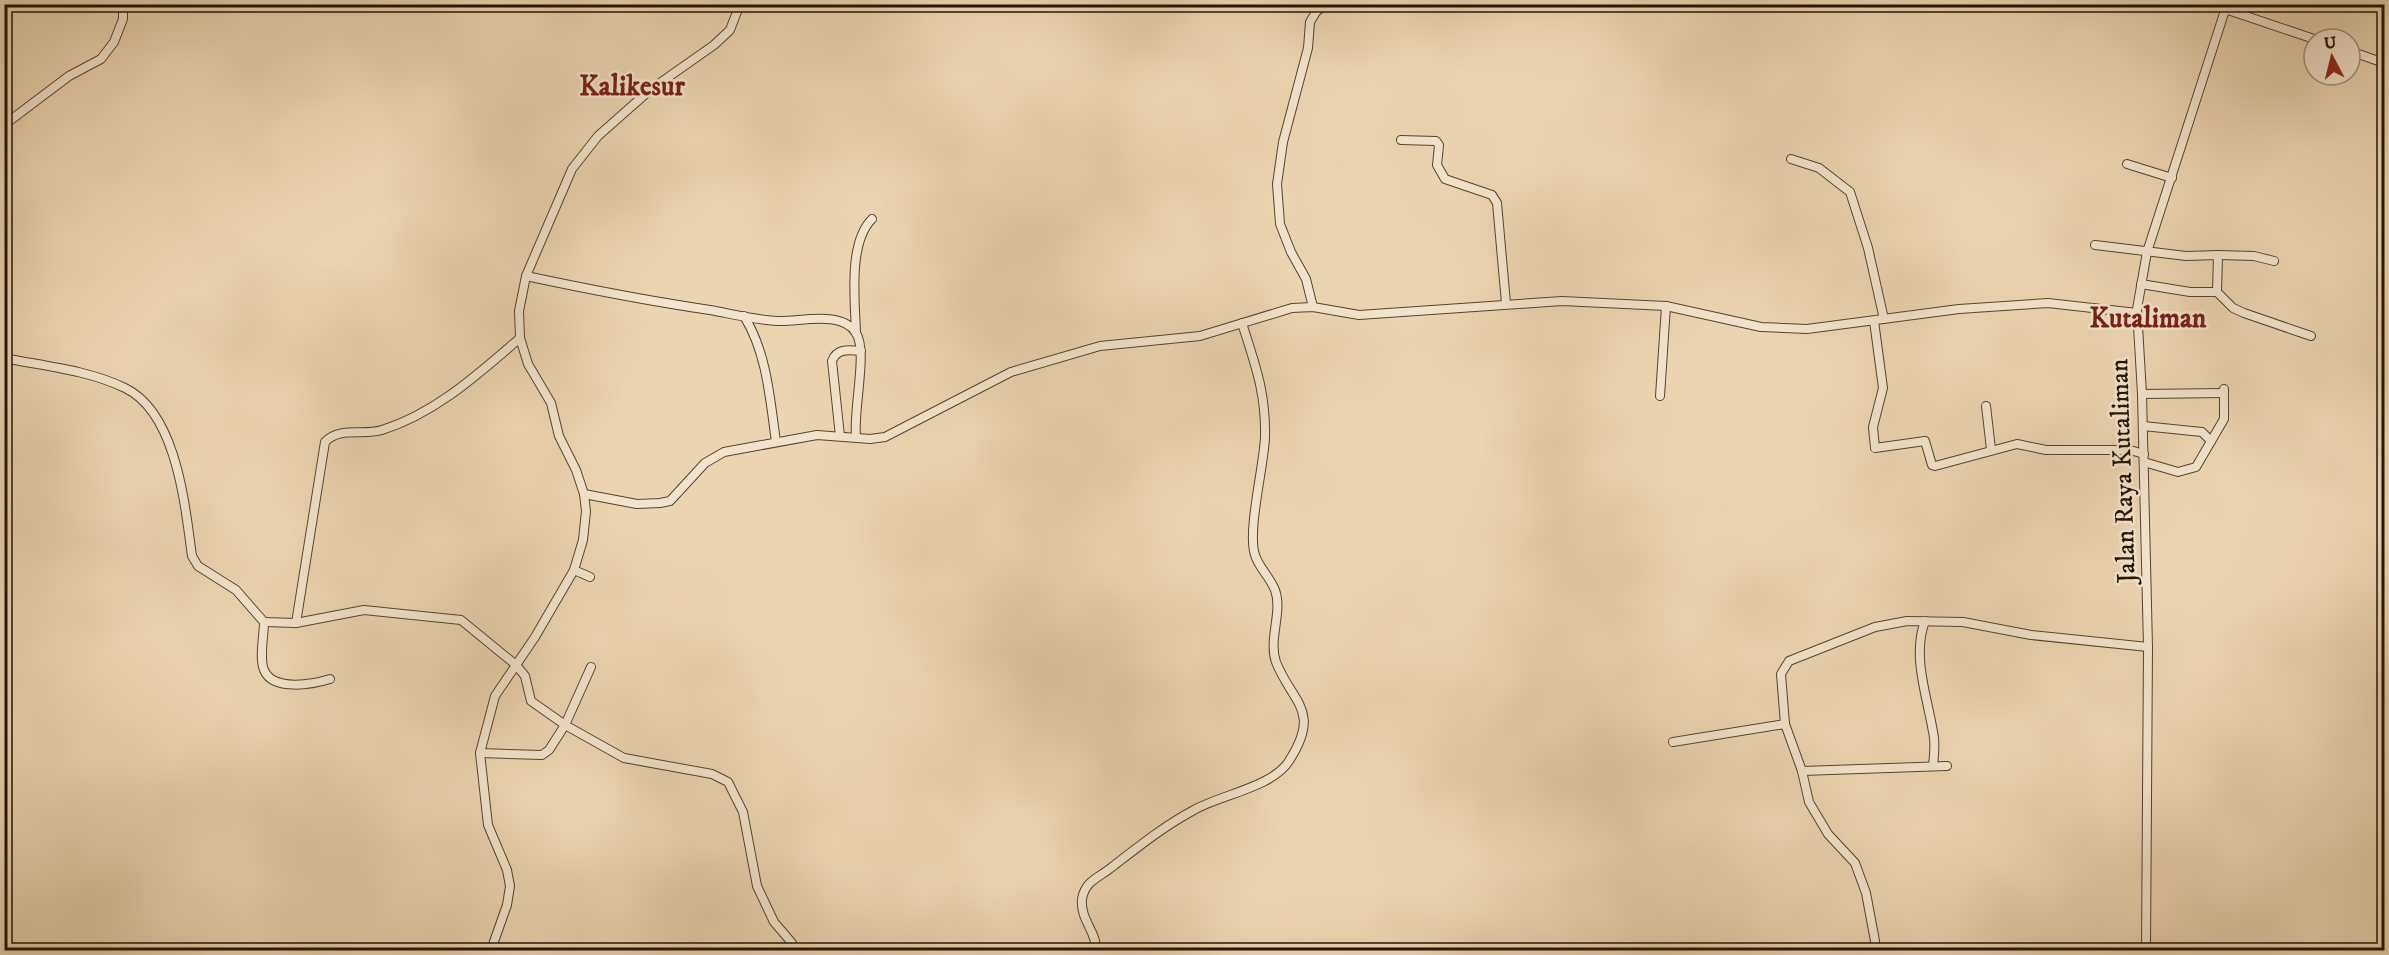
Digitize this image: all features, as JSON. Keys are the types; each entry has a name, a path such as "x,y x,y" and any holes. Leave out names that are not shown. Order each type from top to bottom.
{"street":[{"path":"4,124 69,76 101,59 114,42 123,20 123,4"},
{"path":"491,951 507,905 510,886 507,870 489,825 480,753 495,696 574,570 583,540 584,494 576,470 559,436 551,403 528,364 520,338 519,310 526,276 563,189 579,161 598,136 650,90 714,45 730,30 740,4"},
{"path":"1313,308 1306,279 1291,252 1280,224 1277,184 1283,142 1308,48 1310,22 1316,12 1326,4"},
{"path":"2226,7 2302,35"},
{"name":"Jalan Raya Kutaliman","path":"2146,951 2148,647 2142,394 2137,313 2147,252 2226,7"},
{"path":"2362,55 2385,63"},
{"path":"1401,140 1436,141 1439,145 1437,165 1445,179 1492,195 1497,203 1506,303"},
{"path":"1791,159 1819,168 1850,192 1868,248 1884,319"},
{"path":"2127,165 2172,178"},
{"path":"856,436 861,351 856,333 855,285 858,244 864,227 873,219"},
{"path":"2095,245 2147,252 2254,256 2274,261"},
{"path":"2217,292 2218,255"},
{"path":"526,276 643,300 777,321 836,320 856,333"},
{"path":"2141,284 2190,292 2217,292 2233,308 2311,336"},
{"path":"584,494 649,505 670,501 705,463 724,452 817,435 877,439 892,434 1011,372 1100,346 1200,336 1292,308 1313,308 1359,315 1506,303 1562,301 1666,306 1761,327 1807,329 1959,309 2048,303 2137,313"},
{"path":"1660,396 1666,306"},
{"path":"744,316 754,332 767,377 776,442"},
{"path":"1874,321 1883,388 1873,427 1875,448 1925,441 1932,465 1935,466 1991,449 2018,444 2046,450 2130,450 2178,472 2196,467 2224,419 2224,391 2142,394"},
{"path":"1096,951 1083,912 1082,898 1092,881 1152,836 1194,810 1272,777 1288,763 1298,744 1304,724 1302,705 1276,661 1275,589 1261,570 1254,552 1265,439 1264,404 1261,378 1242,323"},
{"path":"296,623 306,555 317,504 315,497 325,442 332,435 341,432 382,430 438,403 460,390 520,338"},
{"path":"840,436 832,361 834,354 840,351 861,351"},
{"path":"4,358 92,376 125,388 143,399 158,418 182,486 192,556 198,566 236,590 264,622 264,669 271,678 291,684 309,686 330,679"},
{"path":"1986,406 1991,449"},
{"path":"2143,426 2202,432 2211,441"},
{"path":"574,570 590,577"},
{"path":"264,622 296,623 364,610 461,620 516,665 525,676 531,701 565,725 624,758 702,772 728,782 743,812 757,886 774,922 792,942 793,951"},
{"path":"1874,951 1875,941 1866,893 1855,863 1828,834 1809,802 1802,771 1785,724 1780,674 1789,661 1875,627 1907,621 1963,622 2031,635 2148,647"},
{"path":"1925,621 1920,635 1922,677 1935,740 1933,766"},
{"path":"480,753 542,755 549,750 565,725 591,667"},
{"path":"1673,741 1695,740 1785,724"},
{"path":"1802,771 1947,766"}],"district":[{"name":"Kalikesur","path":"632,85"},
{"name":"Kutaliman","path":"2148,317"}]}
